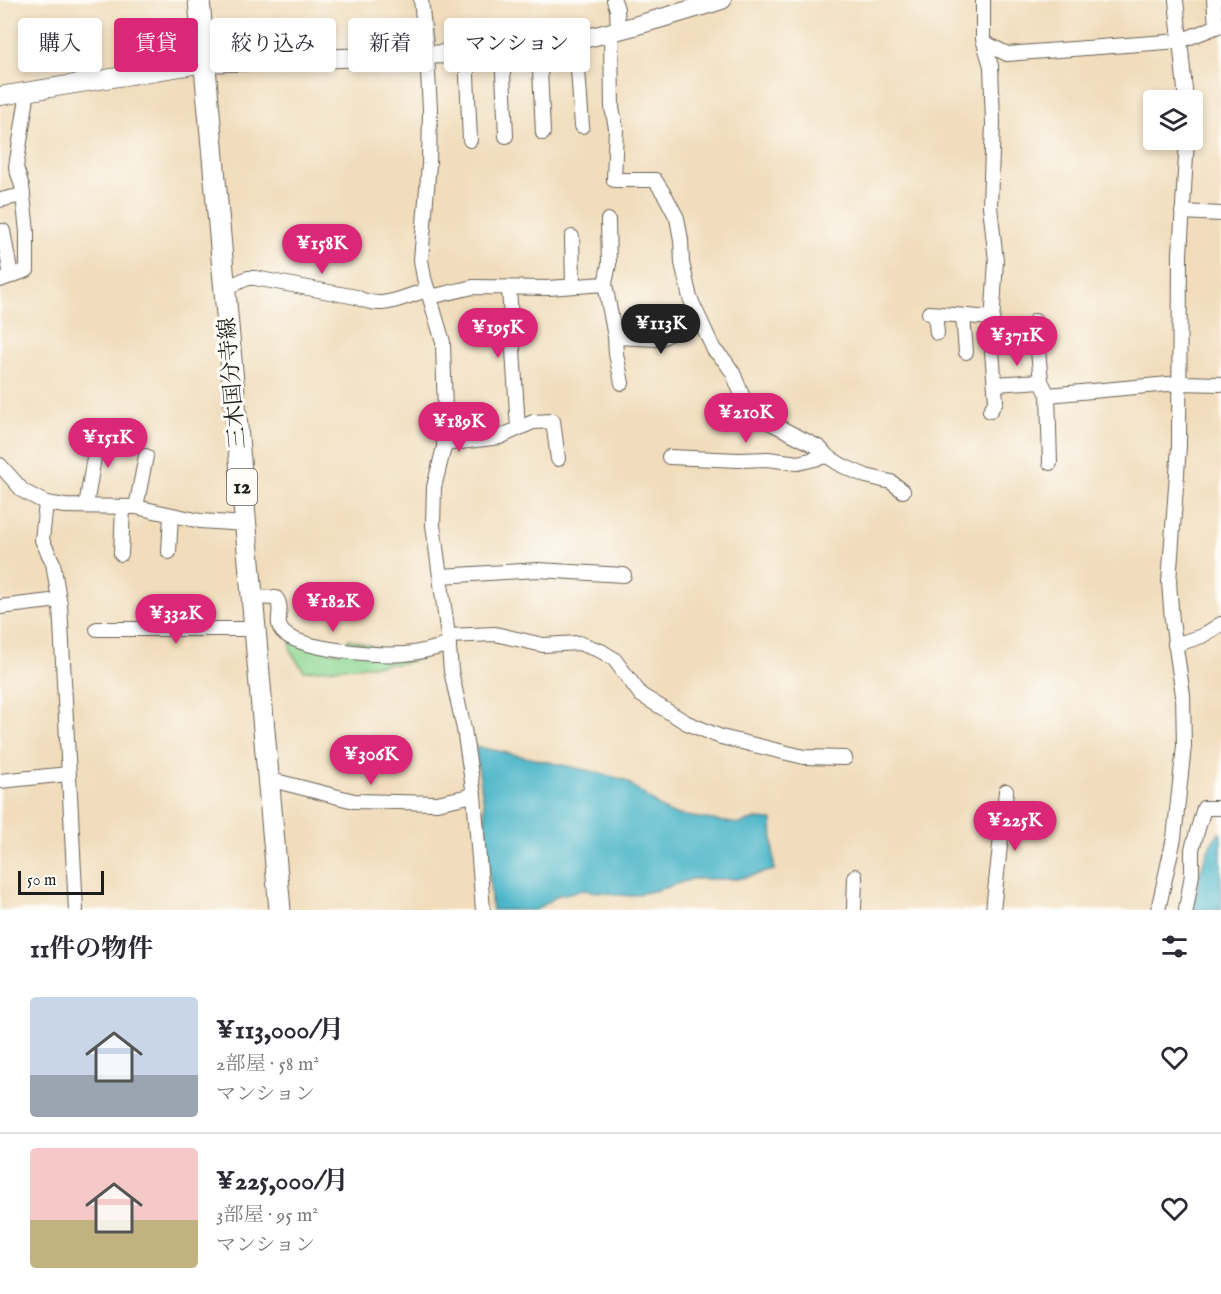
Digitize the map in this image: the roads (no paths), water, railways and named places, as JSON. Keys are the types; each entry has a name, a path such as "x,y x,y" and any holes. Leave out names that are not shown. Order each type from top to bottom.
{"main road":[{"name":"三木国分寺線","path":"199,0 280,910"},
{"path":"590,37 722,0"},
{"path":"0,96 205,63 348,58"}],"street":[{"path":"421,0 423,18"},
{"path":"614,0 617,9 614,31 612,108 616,128 614,180 655,180 666,197 676,218 681,240 682,263 690,298 714,350 733,373 746,405 767,421 820,448 827,456 866,476 891,482 903,491"},
{"path":"983,0 984,43 991,66 993,123 990,206 996,261 991,339 996,401 990,411"},
{"path":"1176,0 1185,90"},
{"path":"984,43 1007,54 1180,41 1218,25 1214,0"},
{"path":"991,66 1007,54"},
{"path":"429,72 429,164 421,260 443,342 444,444 434,488 433,525 451,671 464,729 474,795 483,910"},
{"path":"467,72 470,140"},
{"path":"503,72 506,136"},
{"path":"540,72 543,133"},
{"path":"578,72 582,126"},
{"path":"3,231 5,278 27,270 27,232 23,195 16,167 28,91"},
{"path":"1158,910 1174,838 1184,746 1183,694 1175,645 1169,582 1179,446 1179,291 1186,150"},
{"path":"0,200 23,195"},
{"path":"1182,212 1221,214"},
{"path":"608,220 609,264 605,284 622,383"},
{"path":"572,237 573,286"},
{"path":"225,288 248,278 255,278 356,297 367,303 381,303 399,301 409,295 473,287 509,288 605,284"},
{"path":"509,288 518,428"},
{"path":"937,333 932,314 992,318"},
{"path":"963,316 966,352"},
{"path":"1035,321 1041,381 1048,395 1050,463"},
{"path":"615,337 660,339 676,330 701,324"},
{"path":"996,384 1041,381"},
{"path":"1048,395 1180,383 1221,384"},
{"path":"444,444 500,436 533,422 554,421 558,459"},
{"path":"86,506 99,427"},
{"path":"121,554 130,507 146,456"},
{"path":"669,457 768,459 798,463 827,456"},
{"path":"0,465 23,492 46,504 130,507 200,521 246,525"},
{"path":"46,504 42,540 53,563 59,600 76,910"},
{"path":"169,552 171,515"},
{"path":"441,576 538,570 624,575"},
{"path":"252,597 276,598 280,602 281,610 278,621 283,633 315,646 381,655 406,654 449,641 495,634 543,645 579,643 601,651 614,659 641,695 663,710 695,726 721,737 804,757 846,758"},
{"path":"0,607 59,600"},
{"path":"1175,645 1202,636 1221,624"},
{"path":"97,629 255,629"},
{"path":"0,781 68,774"},
{"path":"268,778 354,801 437,803 474,795"},
{"path":"993,910 1006,791"},
{"path":"1186,910 1192,874 1192,849 1200,818 1204,808 1221,808"},
{"path":"854,910 855,876"}],"water":[{"path":"475,746 625,780 664,810 673,814 739,824 756,819 772,820 774,870 737,879 692,879 629,896 584,890 559,895 536,910 492,910 484,806"},
{"path":"1221,832 1221,910 1193,910 1205,857 1215,838"}]}
